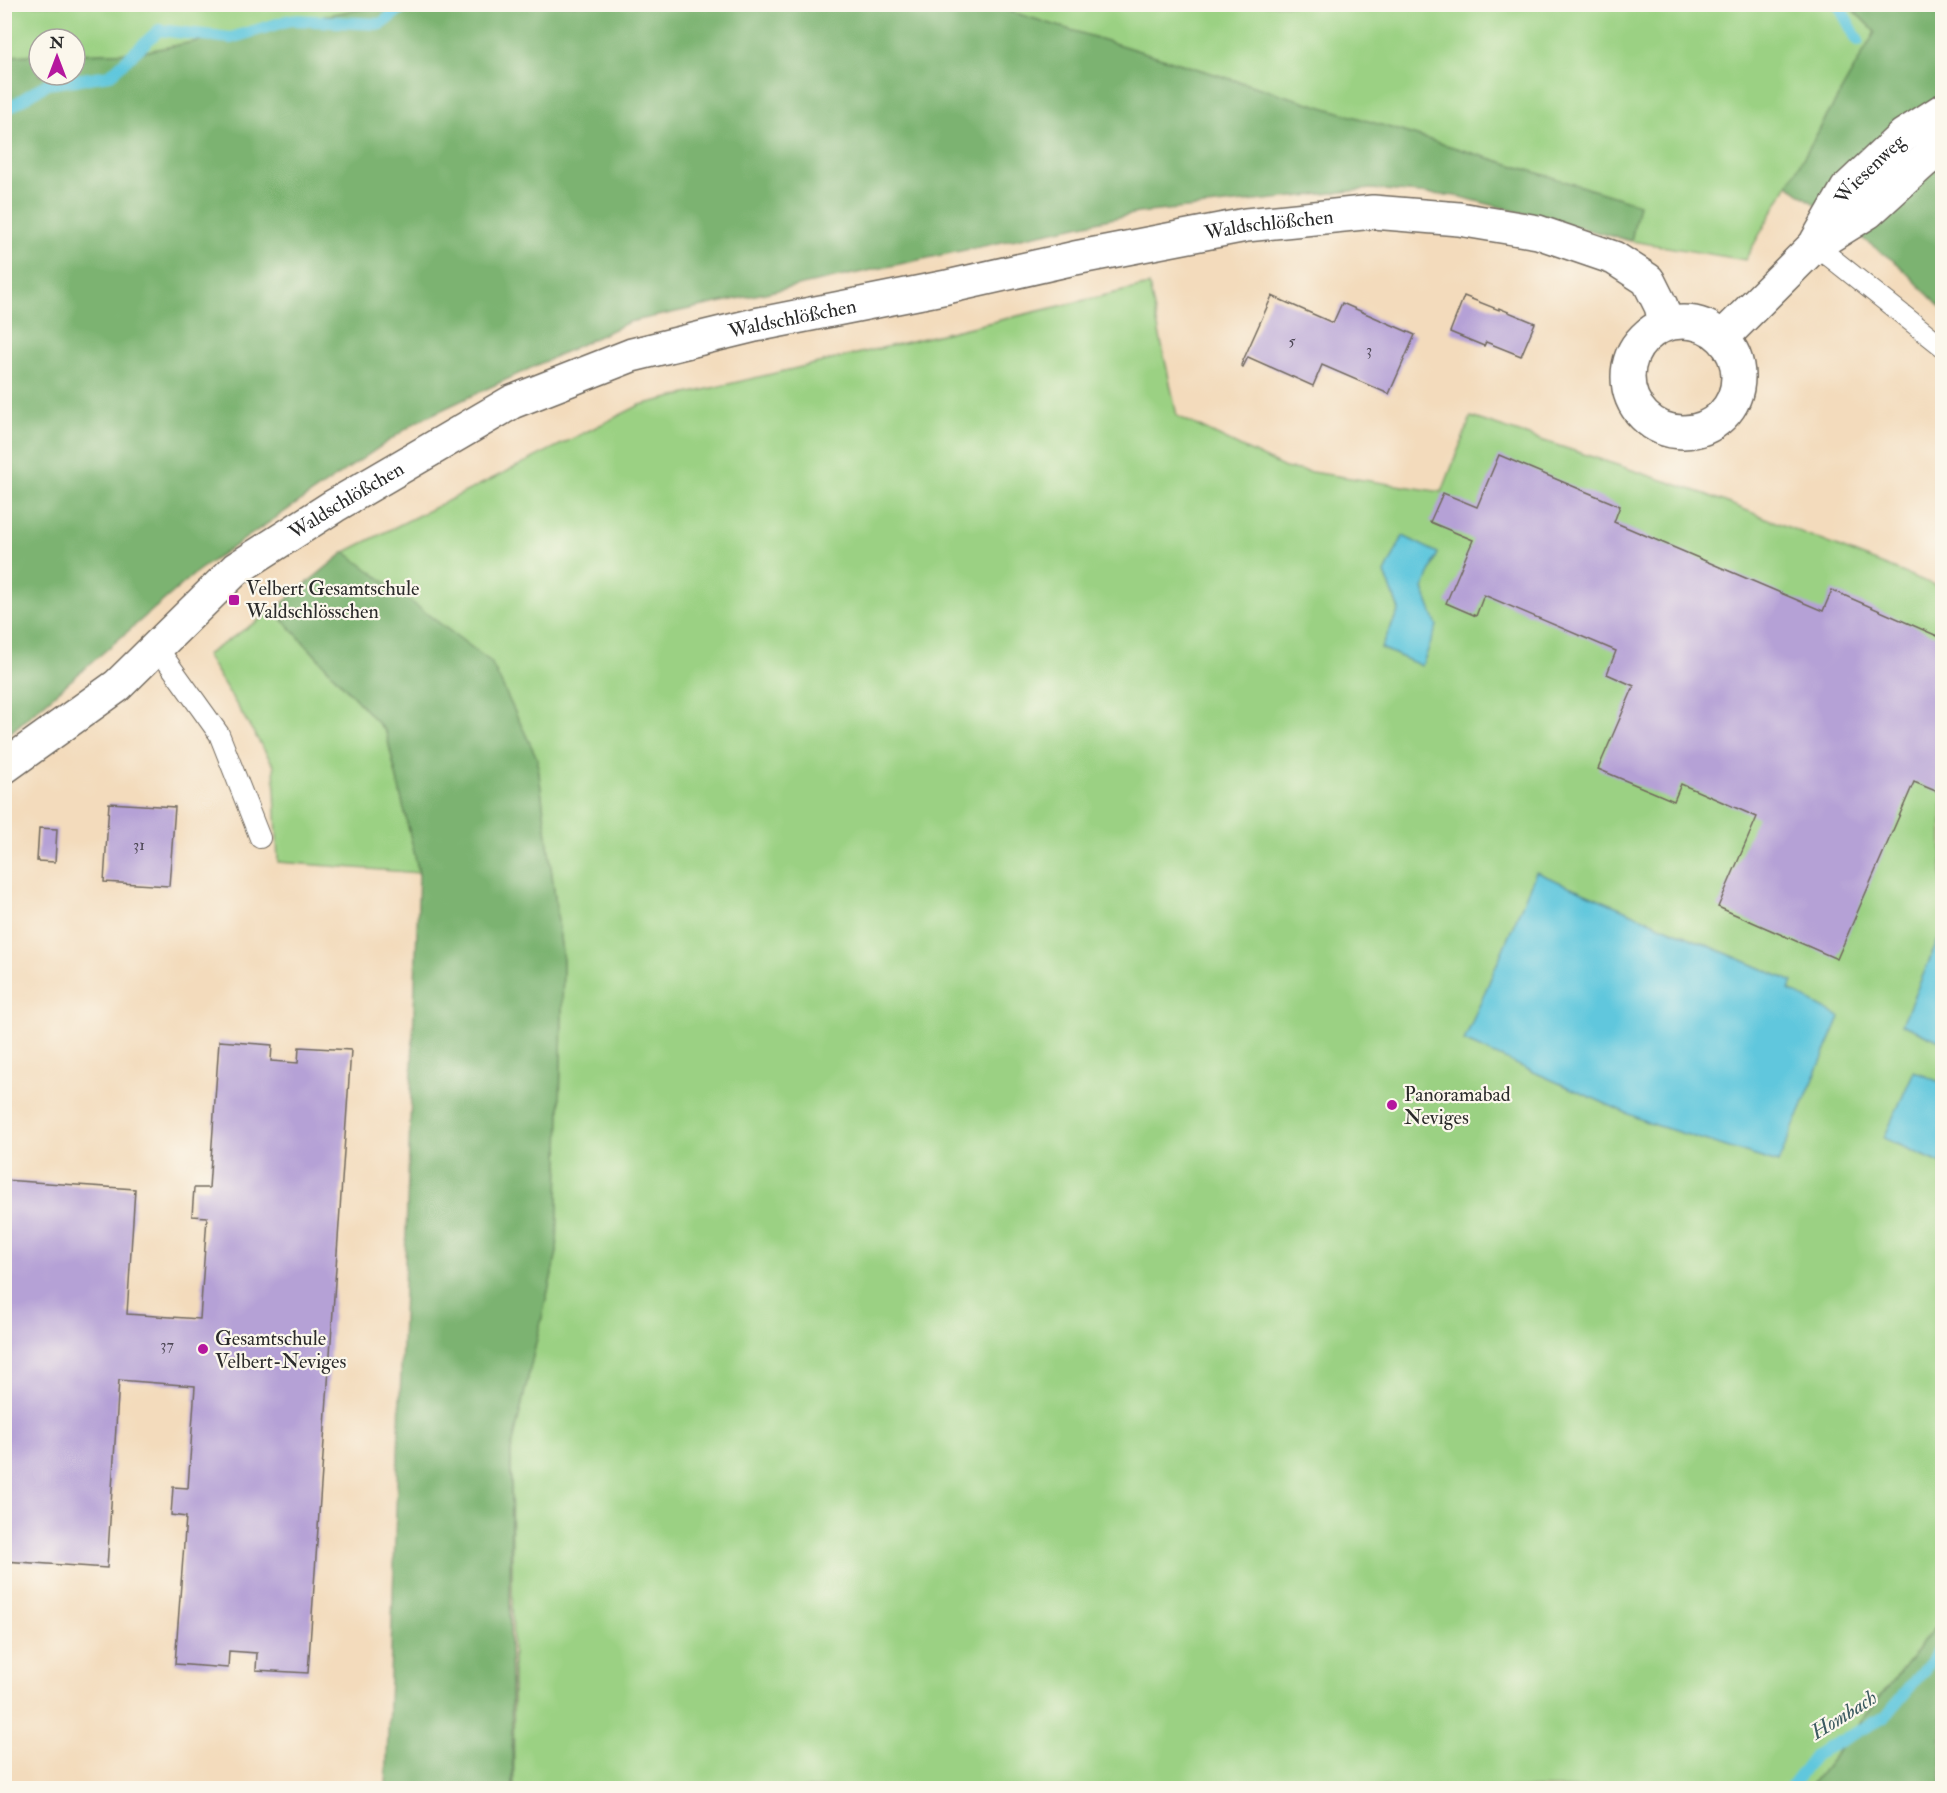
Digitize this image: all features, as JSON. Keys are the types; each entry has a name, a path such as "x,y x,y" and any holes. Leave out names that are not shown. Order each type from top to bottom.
{"street":[{"name":"Wiesenweg","path":"1815,244 1847,189 1903,136 1942,111"},
{"name":"Wiesenweg","path":"1723,337 1815,244 1868,212 1923,162 1942,148"},
{"name":"Waldschlößchen","path":"4,767 117,686 236,569 334,506 512,402 632,355 755,325 1246,225 1373,212 1459,219 1538,232 1614,258 1648,280 1661,306 1665,322"},
{"path":"1683,320 1704,326 1723,337 1735,357 1740,377 1735,398 1723,417 1683,434 1662,428 1643,416 1631,398 1626,376 1632,355 1643,337 1665,322 1683,320"}],"lane":[{"path":"1815,244 1942,346"},
{"path":"156,646 219,734 260,838"}],"green space":[{"path":"1848,4 1875,32 1745,260 1631,241 1638,204 989,5"},
{"path":"4,5 380,5 143,52 87,54 87,27 27,27 27,55 5,56"},
{"path":"380,5 989,5 1639,204 1631,241 1457,196 1371,189 1138,213 629,322 418,421 199,570 5,737 5,56 27,55 27,87 87,87 87,54 143,52"},
{"path":"1848,5 1942,5 1942,309 1898,264 1788,185 1875,32"},
{"name":"Panoramabad Neviges","path":"1149,285 1177,416 1285,468 1442,492 1471,417 1705,494 1942,588 1942,1618 1809,1788 514,1788 511,1451 557,1252 563,961 537,758 345,552 640,405"},
{"path":"345,552 491,662 537,758 563,961 557,1252 511,1451 510,1636 513,1788 386,1788 419,873 386,732 274,610"},
{"path":"274,610 386,732 419,873 278,862 274,766 206,655"},
{"path":"1942,1618 1942,1788 1809,1788"}],"water":[{"path":"1403,536 1438,553 1423,589 1437,626 1422,666 1381,648 1399,610 1385,573"},
{"path":"1536,872 1793,982 1789,990 1840,1017 1778,1163 1649,1123 1464,1041"},
{"path":"1942,931 1942,1042 1902,1024"},
{"path":"1914,1071 1942,1083 1942,1164 1884,1138"}],"building":[{"path":"1272,296 1333,323 1342,303 1415,335 1389,394 1322,365 1313,386 1248,357 1243,367 1241,365"},
{"path":"1464,296 1535,323 1521,356 1486,342 1484,346 1450,332"},
{"path":"1499,455 1620,506 1614,522 1823,611 1832,590 1942,638 1942,782 1938,792 1914,782 1837,959 1718,907 1757,817 1681,784 1674,801 1598,769 1634,686 1607,674 1616,651 1484,595 1476,616 1446,603 1473,540 1430,522 1443,493 1477,507"},
{"path":"109,803 175,807 169,886 104,882"},
{"path":"39,828 57,829 55,862 37,861"},
{"path":"219,1041 272,1045 271,1061 298,1063 299,1047 351,1050 308,1673 256,1670 257,1653 229,1651 228,1668 175,1664 186,1517 171,1515 173,1487 188,1488 195,1386 119,1380 107,1568 4,1561 4,1180 135,1189 127,1314 200,1319 207,1217 192,1216 194,1188 209,1188"}],"waterway":[{"path":"4,111 47,84 110,75 159,30 231,38 290,20 381,24 406,4"},
{"path":"1838,4 1858,41"},
{"name":"Hombach","path":"1790,1788 1815,1755 1885,1717 1942,1648"}],"place":[{"name":"Velbert Gesamtschule Waldschlösschen","path":"234,600"},
{"name":"Panoramabad Neviges","path":"1392,1105"},
{"name":"Gesamtschule Velbert-Neviges","path":"203,1349"}]}
